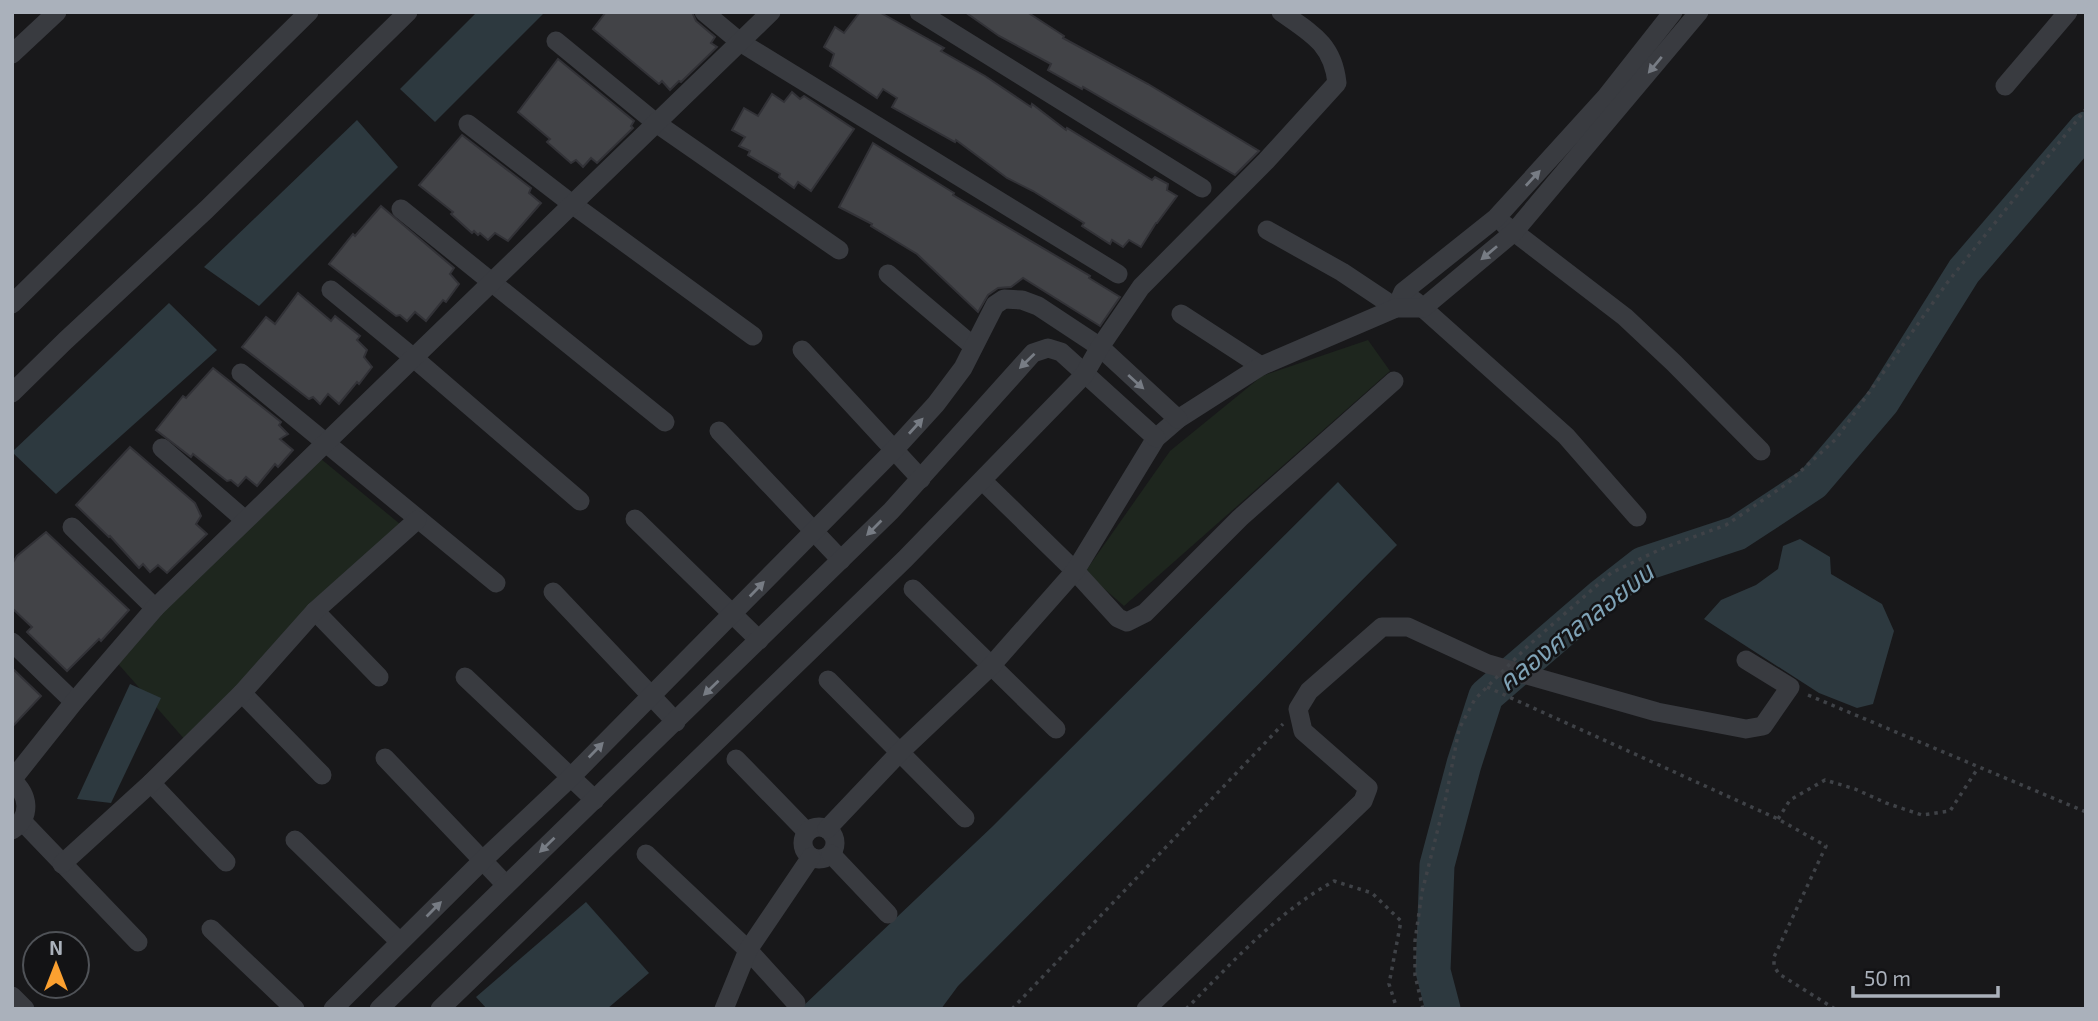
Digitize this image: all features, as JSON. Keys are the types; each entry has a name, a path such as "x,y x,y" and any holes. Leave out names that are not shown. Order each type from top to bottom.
{"street":[{"path":"12,54 57,12"},
{"path":"12,304 309,12"},
{"path":"12,393 206,210 408,12"},
{"path":"704,12 740,42 1118,274"},
{"path":"138,942 62,864 17,825 27,803 24,794 12,780 74,702 155,608 771,12"},
{"path":"919,12 1202,188"},
{"path":"440,1009 905,559 1084,375 1141,287 1266,161 1337,83 1335,65 1328,50 1315,35 1281,12"},
{"path":"827,830 901,751 991,666 1074,571 1156,438 1178,419 1261,366 1399,300 1496,218 1606,97 1674,12"},
{"path":"1423,307 1514,232 1699,12"},
{"path":"2005,86 2068,12"},
{"path":"556,41 656,123 839,250"},
{"path":"468,124 572,204 753,336"},
{"path":"401,209 665,422"},
{"path":"1496,218 1625,317 1760,451"},
{"path":"1267,230 1342,272 1399,300 1423,307 1566,436 1637,517"},
{"path":"887,274 973,346"},
{"path":"331,290 580,501"},
{"path":"333,1009 570,778 649,695 733,615 894,450 936,404 962,368 995,305 1004,299 1022,300 1038,306 1100,347 1178,419"},
{"path":"1181,314 1261,366"},
{"path":"379,1009 841,560 921,479 1033,354 1048,348 1061,352 1156,438"},
{"path":"802,350 921,479"},
{"path":"241,373 496,583"},
{"path":"989,487 1118,618 1127,622 1144,613 1240,518 1394,381"},
{"path":"719,431 841,560"},
{"path":"162,447 246,520"},
{"path":"635,519 760,640"},
{"path":"62,864 151,783 242,693 315,611 417,520"},
{"path":"72,527 155,608"},
{"path":"913,589 1056,729"},
{"path":"553,592 676,722"},
{"path":"315,611 379,677"},
{"path":"1146,1009 1363,801 1368,788 1303,731 1298,709 1309,691 1382,627 1408,627 1488,664 1657,712 1746,729 1763,726 1790,687 1746,660"},
{"path":"12,642 74,702"},
{"path":"465,677 595,800"},
{"path":"828,680 965,818"},
{"path":"242,693 322,775"},
{"path":"385,758 506,885"},
{"path":"736,760 807,832"},
{"path":"151,783 226,862"},
{"path":"820,827 833,834 835,841 831,854 825,858 811,857 803,845 807,832 820,827"},
{"path":"295,840 400,942"},
{"path":"646,853 748,950 796,1003"},
{"path":"831,854 888,914"},
{"path":"724,1009 748,950 811,857"},
{"path":"211,929 295,1009"},
{"path":"12,996 25,1009"}],"path":[{"path":"1423,1009 1415,964 1415,942 1422,892 1446,797 1459,729 1475,699 1504,669 1611,573 1661,549 1726,525 1788,484 1836,439 1947,283 2086,108"},
{"path":"1790,687 2086,812"},
{"path":"1488,688 1778,819 1826,845 1774,957 1774,965 1779,974 1835,1009"},
{"path":"1012,1009 1298,709"},
{"path":"1778,819 1790,800 1825,780 1922,815 1950,811 1978,768"},
{"path":"1186,1009 1274,921 1334,881 1372,893 1401,921 1389,984 1397,1009"}],"shaded area":[{"path":"477,12 545,12 435,122 400,89"},
{"path":"357,120 398,167 259,306 204,267"},
{"path":"169,303 217,350 56,494 12,452"},
{"path":"1368,340 1390,371 1124,606 1085,572 1170,451 1262,376"},
{"path":"315,454 406,529 186,741 113,658"},
{"path":"1338,482 1397,545 958,986 941,1009 800,1009 993,826"},
{"path":"1800,539 1830,557 1831,574 1882,604 1894,631 1873,704 1857,708 1819,693 1704,619 1721,600 1756,585 1778,569 1783,546"},
{"path":"130,684 161,698 111,803 77,799"},
{"path":"586,902 649,973 607,1009 487,1009 476,997"}],"building":[{"path":"606,12 692,12 696,21 715,37 711,43 717,47 670,90 662,81 659,84 593,29"},
{"path":"860,12 879,12 944,48 941,51 1031,107 1032,104 1066,130 1067,128 1152,180 1155,177 1168,184 1167,190 1177,196 1141,247 1129,240 1123,247 1112,240 1110,244 1082,226 1084,223 1007,178 956,140 955,142 892,107 897,98 883,89 877,98 830,66 834,54 824,47 835,27 844,33"},
{"path":"965,12 1027,12 1064,36 1063,38 1148,84 1259,151 1235,175 1083,87 1082,89 1048,70 1051,64 999,36"},
{"path":"558,59 634,121 631,126 633,128 597,163 591,158 583,167 576,160 571,163 547,142 550,139 518,112"},
{"path":"792,92 800,99 804,96 854,129 811,191 798,182 794,188 779,177 780,174 748,155 750,151 739,146 745,137 732,130 744,108 758,116 772,94 784,102"},
{"path":"462,135 531,188 529,193 541,203 508,241 495,233 488,240 480,233 472,233 451,214 453,212 419,185"},
{"path":"873,143 1120,297 1100,326 1023,278 1011,287 998,288 988,295 978,312 917,254 871,226 872,224 839,207"},
{"path":"381,206 454,268 450,274 459,284 446,302 443,300 426,321 415,312 407,321 400,315 396,316 329,264 353,234 355,236"},
{"path":"298,293 331,321 335,316 360,336 357,340 367,350 364,357 372,367 339,404 328,394 320,404 313,397 309,399 242,347 266,317 275,324"},
{"path":"213,368 281,422 279,425 288,434 280,439 293,450 278,467 275,464 257,486 246,477 238,486 231,480 227,481 156,430 183,396 186,398"},
{"path":"130,447 195,503 201,516 196,524 207,534 167,573 158,565 150,572 143,564 139,568 110,536 76,505"},
{"path":"46,532 129,610 101,641 99,639 67,671 27,632 32,627 12,608 12,564 17,556"},
{"path":"12,668 41,696 12,727"}],"waterway":[{"name":"คลองศาลาลอยบน","path":"1443,1009 1433,971 1437,865 1464,764 1486,696 1643,564 1737,533 1813,483 1882,402 1964,271 2086,129"}]}
